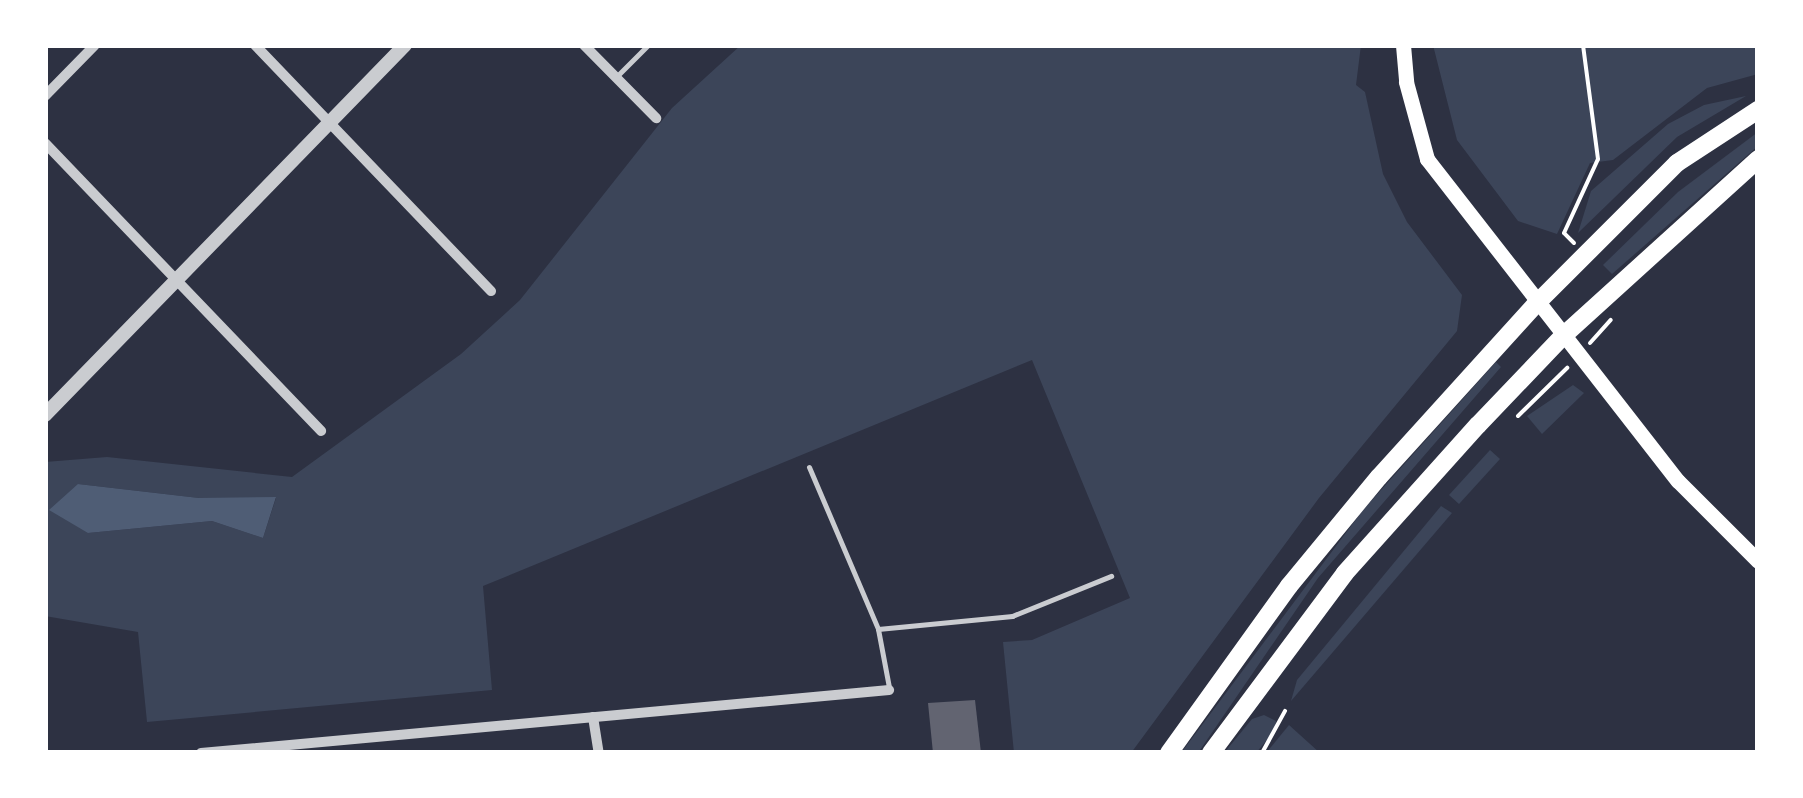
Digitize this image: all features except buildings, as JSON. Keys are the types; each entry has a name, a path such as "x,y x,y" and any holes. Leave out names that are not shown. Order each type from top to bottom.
{"main road":[{"path":"1404,45 1413,120 1427,159 1678,481 1758,561"},
{"path":"1170,753 1312,559 1536,303 1677,162 1758,110"},
{"path":"1211,753 1345,573 1563,336 1758,159"}],"street":[{"path":"45,96 96,45"},
{"path":"255,45 491,290"},
{"path":"45,415 405,45"},
{"path":"584,45 656,118"},
{"path":"45,143 321,431"},
{"path":"201,753 889,690"},
{"path":"593,717 599,753"},
{"path":"348,740 349,753"}],"lane":[{"path":"615,78 648,45"},
{"path":"809,467 878,629 889,690"},
{"path":"878,629 1012,616 1111,576"}],"path":[{"path":"1564,233 1598,159 1583,45"},
{"path":"1262,753 1285,711"}],"shaded area":[{"path":"741,45 1361,45 1356,85 1365,92 1383,174 1407,222 1462,295 1457,331 1319,498 1131,753 1014,753 1003,642 1032,640 1130,598 1032,360 483,586 492,690 147,722 138,632 45,616 45,462 107,457 292,477 461,354 520,300 672,108","holes":["78,484 199,498 276,498 263,538 212,521 88,533"]},
{"path":"1433,45 1758,45 1758,74 1707,88 1613,160 1590,163 1557,234 1518,221 1457,140"},
{"path":"1746,96 1677,137 1578,233 1591,191 1668,124 1704,105"},
{"path":"1758,132 1758,146 1612,274 1603,265 1678,192"},
{"path":"1496,362 1501,367 1318,578 1198,753 1181,753 1363,510"},
{"path":"1573,385 1584,393 1542,434 1527,416"},
{"path":"1490,450 1500,459 1459,504 1449,495"},
{"path":"78,484 199,498 276,497 263,538 212,521 88,533 49,510"},
{"path":"1441,506 1452,513 1291,701 1297,680"},
{"path":"1264,715 1276,721 1275,730 1256,753 1224,753 1252,719"},
{"path":"1289,725 1320,753 1266,753"}]}
